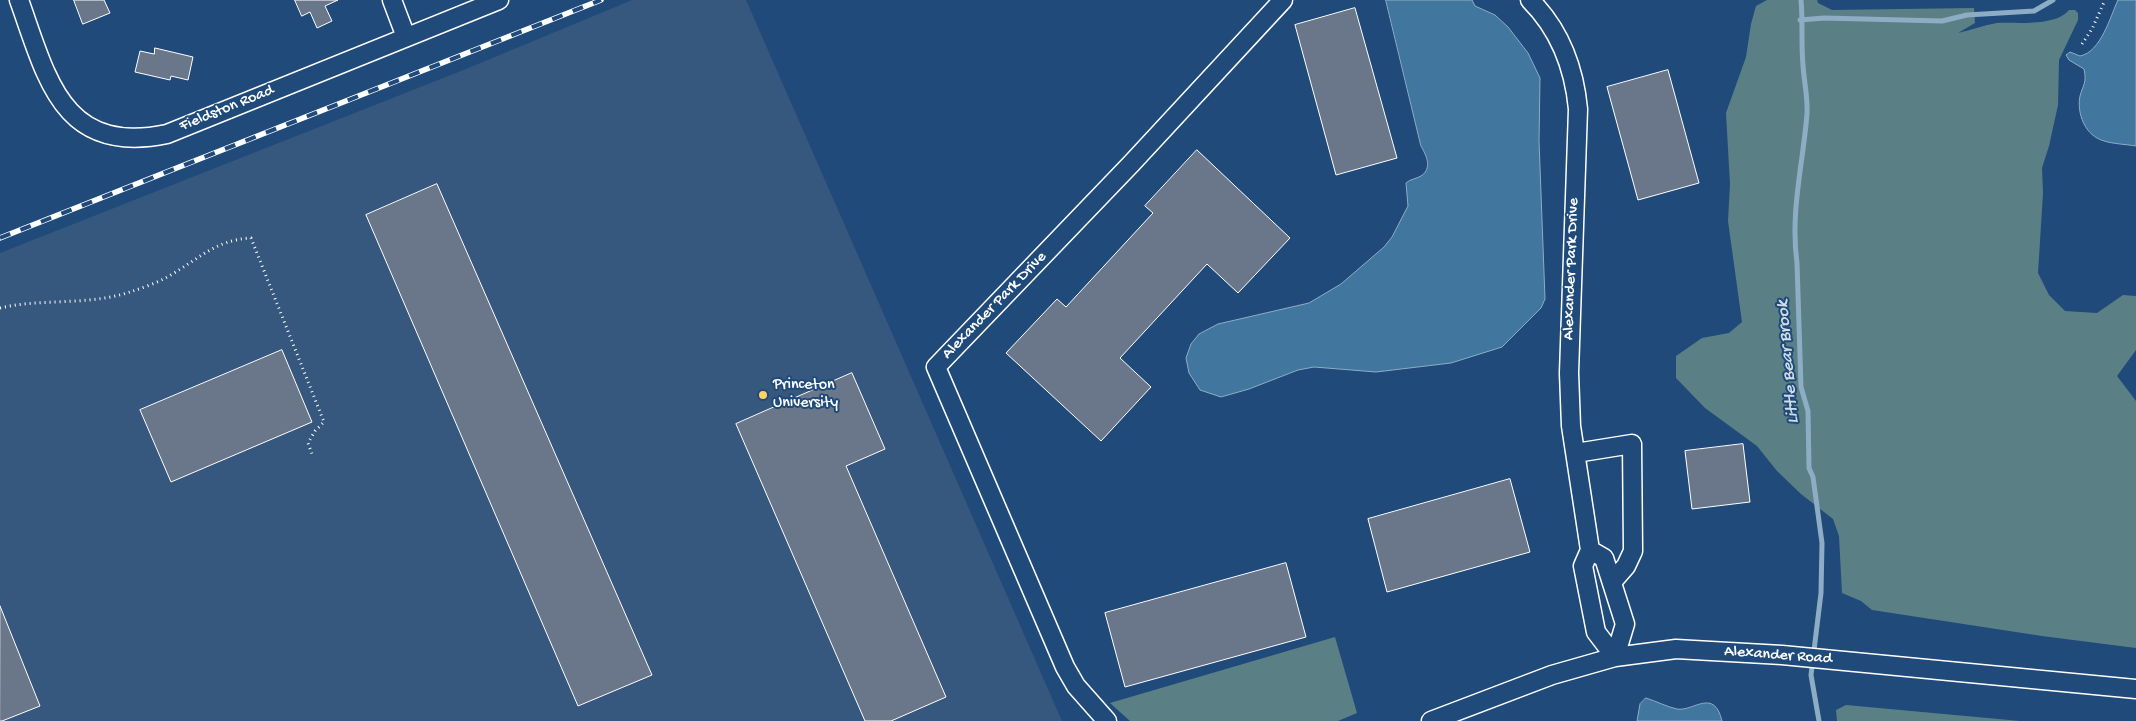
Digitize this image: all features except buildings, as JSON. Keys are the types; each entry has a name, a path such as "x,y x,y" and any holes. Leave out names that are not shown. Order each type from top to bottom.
{"street":[{"name":"Fieldston Road","path":"19,0 50,85 59,101 88,126 105,134 126,138 146,138 167,134 499,0"},
{"path":"392,0 406,37"},
{"name":"Alexander Park Drive","path":"1107,721 1076,686 1065,667 936,367 1283,0"},
{"name":"Alexander Park Drive","path":"1530,0 1548,20 1561,42 1576,87 1578,109 1569,373 1571,426 1590,550 1583,566 1596,632 1615,657"},
{"path":"1576,452 1632,444 1633,551 1626,566 1612,582"},
{"path":"1590,550 1604,558 1625,624 1615,657"},
{"name":"Alexander Road","path":"1431,721 1530,682 1615,657 1676,649 1782,655 2136,689"}],"path":[{"path":"2082,44 2096,22 2105,0"},
{"path":"0,308 90,300 128,293 168,277 214,246 234,239 251,238 324,422 315,431 308,443 312,454"}],"shaded area":[{"path":"632,0 746,0 1062,721 0,721 0,253 466,69"},
{"path":"1386,0 1472,0 1475,6 1495,15 1508,27 1528,53 1540,78 1539,141 1545,299 1541,308 1502,347 1451,363 1376,372 1314,367 1298,370 1249,389 1221,397 1200,390 1189,373 1186,358 1191,344 1199,334 1218,324 1309,303 1341,284 1384,247 1392,237 1408,206 1406,183 1421,176 1427,169 1428,165 1421,146"},
{"path":"2118,0 2136,0 2136,146 2101,140 2092,135 2088,130 2082,120 2079,108 2080,96 2085,81 2084,69 2069,60 2066,55 2070,52 2080,56 2094,48 2104,33"},
{"path":"1646,698 1677,709 1708,703 1714,705 1722,721 1637,721 1640,704"}],"green space":[{"path":"1767,0 1817,0 1818,3 1832,10 1974,8 1975,23 1958,33 1997,23 2024,23 2055,19 2069,10 2075,10 2078,13 2078,20 2059,60 2058,105 2042,168 2043,193 2038,273 2049,295 2065,311 2097,313 2123,295 2136,296 2136,350 2117,376 2136,401 2136,648 2042,636 1872,610 1861,601 1842,593 1839,536 1833,519 1801,494 1777,471 1757,446 1705,408 1676,378 1676,356 1702,338 1729,333 1742,322 1728,221 1730,184 1726,113 1746,57 1756,6"},
{"path":"1335,637 1357,713 1338,721 1130,721 1110,703"},
{"path":"1846,705 2020,721 1837,721 1836,710"}],"waterway":[{"name":"Little Bear Brook","path":"1801,0 1802,57 1807,108 1796,207 1795,244 1801,387 1808,411 1809,468 1813,477 1822,543 1821,593 1811,675 1819,721"},
{"path":"1800,20 1824,18 1942,21 1967,15 2034,11 2053,0"}],"railway":[{"path":"0,238 601,0"}],"place":[{"name":"Princeton University","path":"763,395"}]}
